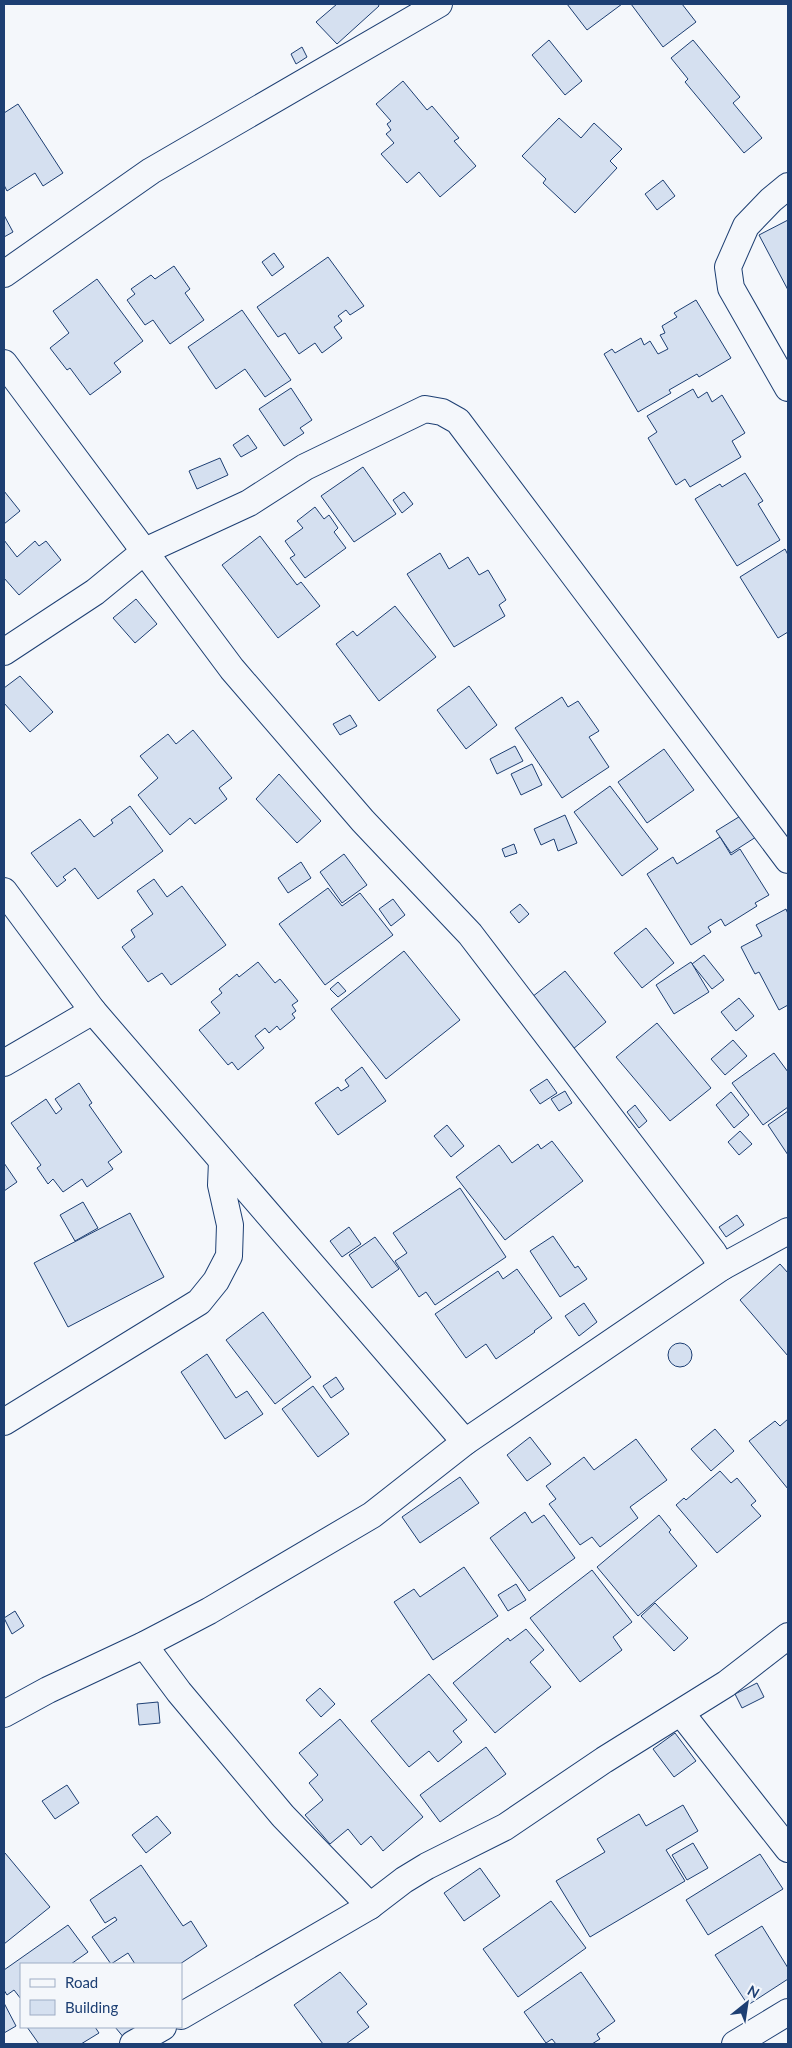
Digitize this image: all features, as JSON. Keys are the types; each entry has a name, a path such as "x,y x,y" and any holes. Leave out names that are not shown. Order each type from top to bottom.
{"street":[{"path":"4,274 151,171 439,4"},
{"path":"788,186 771,200 746,226 728,267 731,288 788,388"},
{"path":"4,364 232,669 363,821 470,934 708,1244 722,1267"},
{"path":"4,652 95,592 145,551 249,503 306,467 425,409 442,412 458,421 788,860"},
{"path":"4,891 93,1011 465,1442"},
{"path":"4,1063 93,1011"},
{"path":"4,1422 199,1302 216,1281 229,1256 230,1225 221,1185 222,1160"},
{"path":"4,1714 48,1690 144,1645 209,1611 372,1515 465,1442 722,1267 788,1230"},
{"path":"182,2015 370,1906 412,1875 505,1827 604,1760 726,1684 788,1636"},
{"path":"144,1645 179,1692 283,1816 370,1906"},
{"path":"681,1713 788,1849"},
{"path":"735,2044 788,2012"},
{"path":"134,2044 162,2028"}],"building":[{"path":"337,4 378,4 379,6 337,44 316,22"},
{"path":"567,4 622,4 587,30"},
{"path":"631,4 682,4 696,22 663,47"},
{"path":"549,40 582,81 565,95 532,55"},
{"path":"693,40 740,97 733,103 762,138 744,153 685,82 688,79 671,58"},
{"path":"302,47 307,57 296,64 291,54"},
{"path":"403,81 427,110 432,106 459,138 454,141 476,166 440,197 419,172 407,183 381,154 394,143 386,134 391,130 387,124 391,121 376,104"},
{"path":"18,104 63,173 43,186 35,173 7,191 4,185 4,113"},
{"path":"559,118 581,138 594,123 622,149 610,161 617,168 575,213 543,183 546,179 522,156"},
{"path":"663,180 675,196 657,210 645,194"},
{"path":"4,215 13,232 4,237"},
{"path":"788,220 788,290 759,235"},
{"path":"274,253 284,267 272,276 262,262"},
{"path":"328,257 364,306 350,315 346,310 338,316 342,321 334,327 342,338 322,353 315,343 299,354 285,333 278,337 257,307"},
{"path":"174,266 190,289 185,293 204,320 170,344 153,320 145,325 127,300 135,294 131,289 151,275 155,279"},
{"path":"97,279 143,341 114,363 121,372 90,395 70,368 67,370 50,348 69,333 53,311"},
{"path":"696,300 731,358 699,377 697,374 669,390 671,393 638,412 604,354 612,349 615,353 641,338 644,345 650,341 658,354 668,349 660,335 665,333 662,326 677,317 674,313"},
{"path":"242,310 291,380 265,397 245,369 216,389 188,347"},
{"path":"291,388 312,420 300,428 304,433 284,446 259,409"},
{"path":"693,389 698,398 707,392 712,402 722,395 745,433 732,441 741,457 690,487 685,479 676,485 648,438 657,432 647,416"},
{"path":"248,435 257,448 241,457 233,445"},
{"path":"220,458 228,475 197,489 189,471"},
{"path":"363,467 396,514 354,542 321,496"},
{"path":"745,473 763,501 758,504 780,540 737,566 695,499 720,484 722,487"},
{"path":"4,491 20,511 4,524"},
{"path":"404,492 413,504 402,513 393,500"},
{"path":"315,507 324,519 329,515 338,528 334,532 346,548 305,578 290,558 295,555 285,541 303,528 297,521"},
{"path":"260,536 297,585 301,582 320,606 278,638 222,565"},
{"path":"4,540 17,557 35,541 39,546 46,541 61,560 19,595 4,578"},
{"path":"785,549 788,555 788,632 778,638 740,577"},
{"path":"440,553 449,569 468,557 479,575 488,570 506,600 499,605 505,616 454,647 407,574"},
{"path":"136,599 157,624 135,643 113,618"},
{"path":"395,606 436,657 379,701 336,644 353,631 357,636"},
{"path":"20,676 53,712 30,732 4,703 4,688"},
{"path":"469,686 497,725 466,749 437,710"},
{"path":"562,697 568,707 578,701 599,731 589,737 609,767 562,798 515,728"},
{"path":"350,715 357,726 340,735 333,724"},
{"path":"193,730 232,778 219,788 227,799 195,824 190,818 170,835 138,795 158,778 140,756 168,734 176,744"},
{"path":"515,746 523,761 497,774 490,759"},
{"path":"664,749 694,790 647,823 618,782"},
{"path":"532,764 542,785 521,795 511,774"},
{"path":"279,774 321,821 297,843 256,799"},
{"path":"610,786 658,849 622,876 574,812"},
{"path":"130,806 163,851 98,899 75,868 63,877 66,880 57,887 31,853 80,819 94,837 113,823 111,820"},
{"path":"565,815 577,843 558,851 554,839 541,845 534,829"},
{"path":"742,815 756,837 731,853 716,831"},
{"path":"720,837 731,855 740,849 769,895 755,903 757,906 725,926 721,919 708,927 711,932 691,945 647,874 673,857 677,864"},
{"path":"514,844 517,853 505,857 502,849"},
{"path":"344,854 367,885 342,903 320,872"},
{"path":"301,862 311,878 288,893 278,878"},
{"path":"154,879 167,897 182,886 226,945 171,985 162,973 148,982 122,947 135,937 131,930 153,914 137,891"},
{"path":"328,888 342,906 360,893 393,935 325,985 279,924"},
{"path":"393,899 405,915 391,926 379,909"},
{"path":"520,904 529,914 519,923 510,912"},
{"path":"786,909 788,914 788,1005 779,1010 759,972 755,974 741,947 762,936 756,925"},
{"path":"646,928 674,963 642,988 614,953"},
{"path":"404,951 460,1020 386,1079 331,1009"},
{"path":"704,955 724,980 712,989 692,964"},
{"path":"258,962 275,983 280,979 298,1001 292,1005 296,1011 292,1014 295,1018 280,1030 277,1026 269,1033 265,1028 255,1036 264,1048 238,1070 232,1062 228,1065 199,1030 220,1013 211,1002 222,993 219,989 237,974 239,977"},
{"path":"691,962 709,992 674,1014 656,985"},
{"path":"565,971 606,1022 573,1049 532,997"},
{"path":"338,982 346,991 338,997 330,989"},
{"path":"739,998 754,1016 736,1031 721,1012"},
{"path":"657,1023 711,1088 670,1121 616,1057"},
{"path":"733,1040 747,1056 725,1075 711,1059"},
{"path":"774,1053 788,1072 788,1107 763,1125 732,1083"},
{"path":"362,1067 386,1101 338,1135 315,1103 338,1087 341,1091 349,1086 345,1080"},
{"path":"547,1079 557,1093 540,1104 530,1090"},
{"path":"79,1083 92,1103 89,1105 122,1152 108,1162 113,1169 87,1187 82,1179 63,1192 53,1179 48,1184 37,1168 41,1165 11,1123 46,1099 56,1114 62,1109 55,1099"},
{"path":"565,1091 572,1103 559,1111 551,1099"},
{"path":"731,1092 749,1115 734,1128 716,1105"},
{"path":"635,1105 647,1121 639,1128 627,1112"},
{"path":"788,1111 788,1155 768,1125"},
{"path":"447,1125 464,1146 451,1157 434,1136"},
{"path":"740,1131 752,1144 739,1155 728,1142"},
{"path":"552,1141 583,1181 505,1240 456,1177 499,1145 512,1163 538,1144 541,1149"},
{"path":"4,1163 17,1182 4,1191"},
{"path":"460,1188 506,1257 435,1305 426,1292 419,1297 395,1261 407,1253 393,1233"},
{"path":"83,1202 98,1228 75,1241 60,1215"},
{"path":"130,1213 164,1277 68,1327 34,1263"},
{"path":"737,1215 744,1225 726,1237 719,1227"},
{"path":"349,1227 361,1244 342,1257 330,1241"},
{"path":"553,1236 575,1268 578,1266 587,1279 560,1297 530,1251"},
{"path":"375,1237 399,1269 372,1288 349,1255"},
{"path":"780,1264 788,1273 788,1356 740,1300"},
{"path":"517,1269 552,1318 496,1359 486,1344 466,1358 435,1314 498,1271 503,1279"},
{"path":"584,1303 597,1322 579,1336 565,1316"},
{"path":"263,1312 311,1377 275,1404 226,1340"},
{"path":"680,1343 685,1344 691,1350 691,1360 685,1366 680,1367 675,1366 669,1360 668,1355 669,1350 675,1344"},
{"path":"207,1354 236,1398 247,1391 263,1414 225,1439 181,1372"},
{"path":"336,1377 344,1389 331,1398 323,1386"},
{"path":"313,1386 349,1434 318,1457 282,1409"},
{"path":"788,1419 788,1489 749,1441 775,1421 780,1426"},
{"path":"715,1429 734,1451 711,1471 691,1449"},
{"path":"530,1437 551,1464 527,1481 507,1455"},
{"path":"636,1439 667,1480 630,1507 638,1518 600,1547 592,1537 580,1545 549,1504 556,1499 546,1486 584,1457 594,1470"},
{"path":"720,1471 731,1483 737,1478 756,1501 751,1505 761,1516 717,1553 676,1505 684,1498 686,1500"},
{"path":"460,1477 479,1503 420,1543 402,1517"},
{"path":"525,1512 532,1523 544,1515 575,1558 529,1591 490,1538"},
{"path":"659,1515 671,1530 669,1532 697,1566 638,1616 597,1567"},
{"path":"464,1567 498,1616 433,1660 394,1602 414,1589 420,1597"},
{"path":"592,1570 632,1622 613,1637 622,1650 580,1682 530,1618"},
{"path":"516,1584 526,1600 508,1611 498,1595"},
{"path":"655,1603 688,1638 674,1651 641,1616"},
{"path":"15,1611 24,1626 12,1634 4,1618"},
{"path":"526,1629 544,1650 530,1662 551,1687 495,1733 453,1683 508,1638 510,1641"},
{"path":"429,1674 467,1720 453,1731 462,1742 438,1762 429,1751 409,1767 371,1721"},
{"path":"757,1683 764,1697 742,1708 735,1694"},
{"path":"320,1688 335,1704 321,1717 306,1700"},
{"path":"158,1702 160,1723 139,1725 137,1704"},
{"path":"340,1719 423,1817 383,1851 371,1836 361,1845 348,1829 330,1844 305,1815 323,1800 309,1783 318,1775 299,1753"},
{"path":"675,1733 696,1761 674,1777 653,1749"},
{"path":"486,1747 506,1774 440,1822 420,1795"},
{"path":"67,1785 79,1803 55,1819 42,1801"},
{"path":"683,1805 698,1831 666,1850 685,1881 590,1937 556,1881 605,1852 597,1839 639,1814 646,1826"},
{"path":"157,1816 171,1833 146,1853 132,1835"},
{"path":"693,1843 708,1868 687,1880 672,1855"},
{"path":"4,1854 50,1907 4,1944"},
{"path":"760,1854 783,1889 708,1935 686,1900"},
{"path":"141,1865 183,1926 191,1921 207,1946 182,1963 134,1963 128,1953 110,1963 92,1937 117,1920 115,1917 105,1923 90,1900"},
{"path":"480,1868 500,1896 464,1921 444,1893"},
{"path":"551,1901 586,1948 518,1997 483,1949"},
{"path":"68,1925 88,1952 72,1963 20,1963 20,1998 14,1990 7,1995 4,1990 4,1970"},
{"path":"762,1926 788,1968 788,1979 748,2005 715,1955"},
{"path":"340,1972 367,2004 357,2012 369,2027 346,2044 323,2044 294,2005"},
{"path":"581,1972 615,2021 597,2034 600,2039 592,2044 556,2044 552,2039 546,2043 524,2012"},
{"path":"4,2003 16,2026 4,2033"},
{"path":"28,2028 96,2028 99,2033 81,2044 39,2044"},
{"path":"116,2028 139,2028 125,2039"}]}
